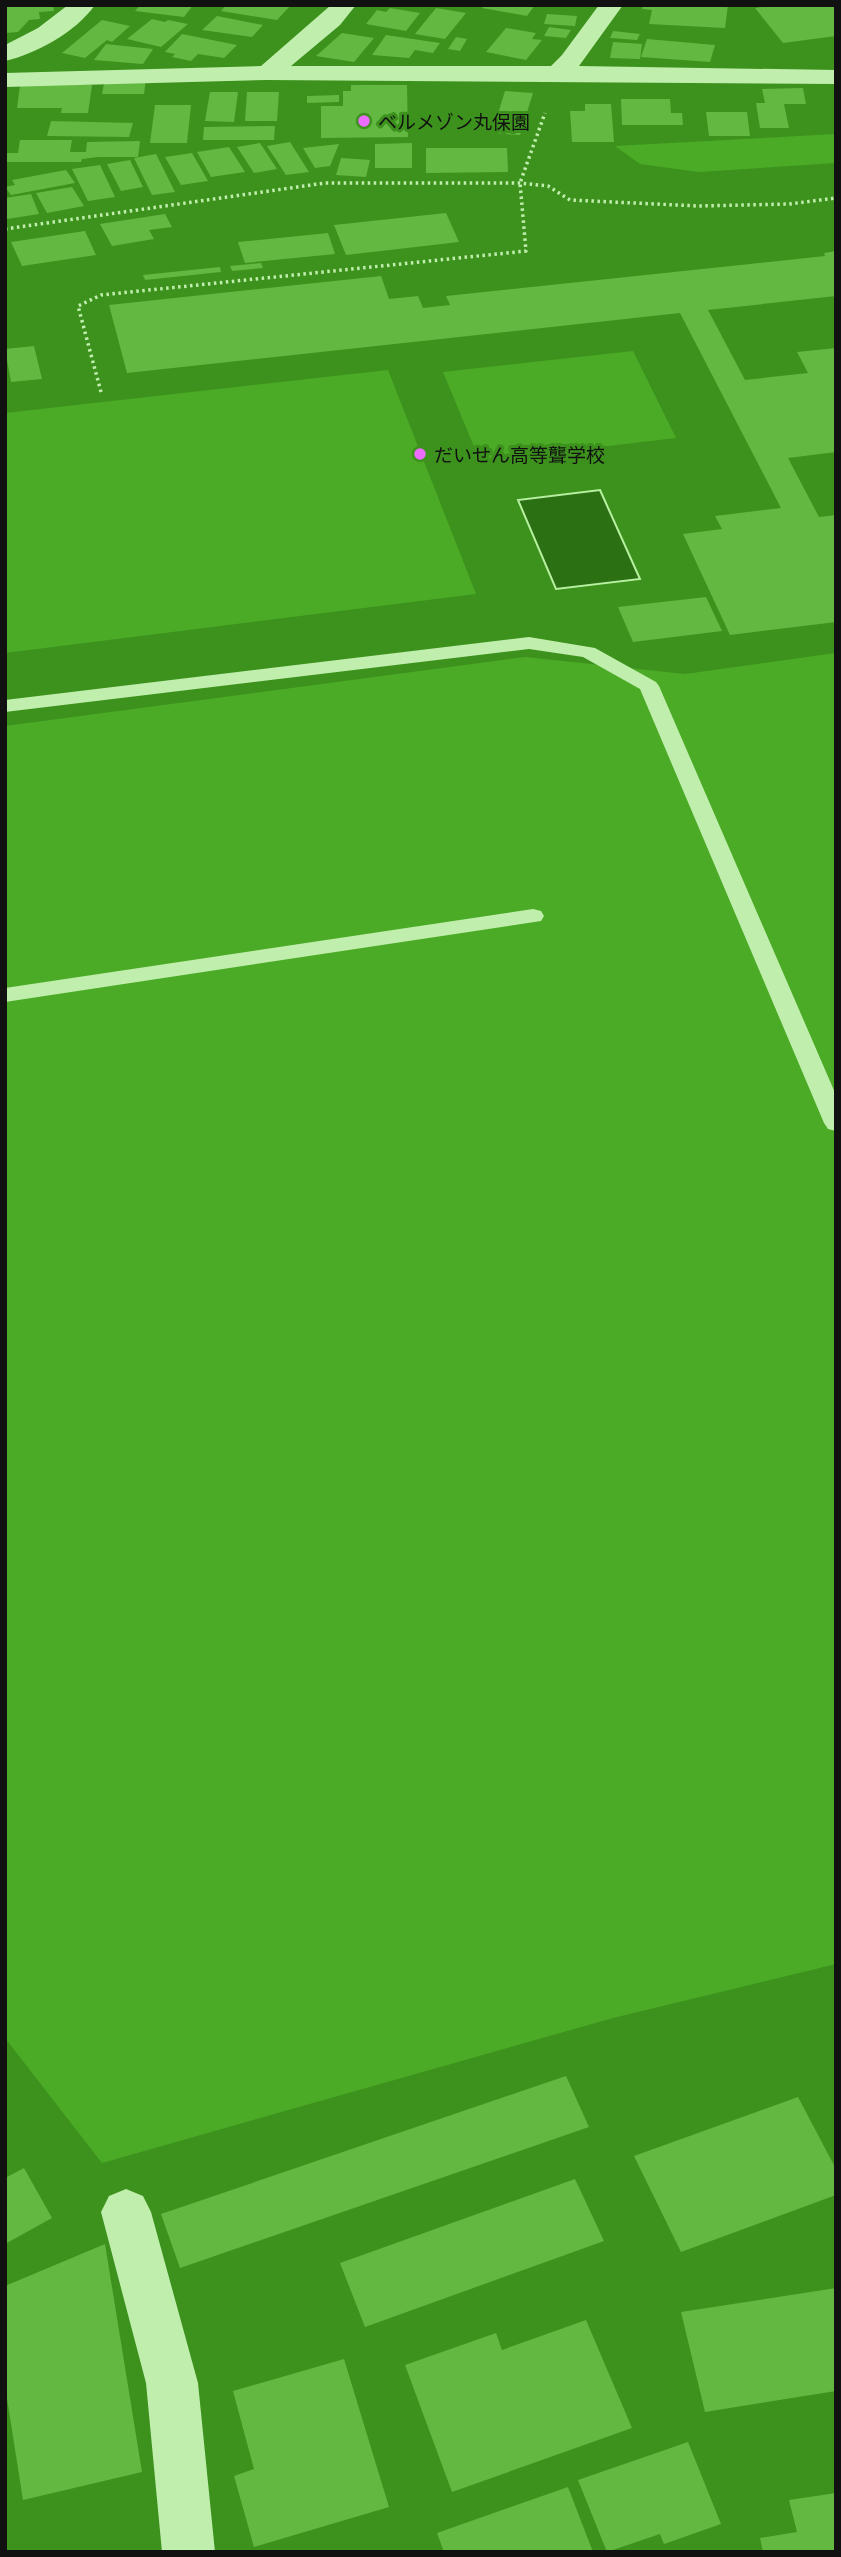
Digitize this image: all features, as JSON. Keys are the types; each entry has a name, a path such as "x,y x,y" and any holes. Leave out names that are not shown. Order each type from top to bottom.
{"street":[{"path":"5,54 21,48 63,23 83,5"},
{"path":"267,73 331,20 344,5"},
{"path":"557,73 571,60 611,5"},
{"path":"5,80 267,73 836,77"},
{"path":"126,2213 172,2383 189,2552"}],"lane":[{"path":"5,706 529,643 588,652 649,685 836,1123"},
{"path":"5,995 533,916"}],"path":[{"path":"102,392 78,306 101,295 526,251 520,183 557,73"},
{"path":"5,229 324,183 520,183 548,186 570,200 698,206 789,204 836,198"}],"shaded area":[{"path":"836,134 836,163 699,172 640,164 615,146"},
{"path":"633,351 676,438 480,461 443,372"},
{"path":"388,370 476,594 5,653 5,413"},
{"path":"600,490 640,579 556,589 518,500"},
{"path":"836,653 836,1964 613,2018 102,2163 5,2038 5,726 525,657 685,674"}],"building":[{"path":"5,5 53,5 54,11 39,12 40,19 29,20 18,32 5,33"},
{"path":"140,5 193,5 184,17 135,11"},
{"path":"226,5 291,5 277,20 221,11"},
{"path":"485,5 535,5 527,16 482,8"},
{"path":"643,5 728,5 725,28 649,24 652,10 642,9"},
{"path":"772,5 836,5 836,36 783,43 755,8"},
{"path":"390,8 420,13 406,31 366,24 377,10 386,12"},
{"path":"436,8 466,13 445,39 415,34"},
{"path":"547,14 577,16 575,26 544,24"},
{"path":"217,16 263,25 252,37 202,30"},
{"path":"152,19 188,24 161,47 127,39"},
{"path":"102,20 130,26 112,42 107,40 85,58 62,53"},
{"path":"549,27 571,30 566,38 544,36"},
{"path":"506,28 536,33 532,39 542,40 526,60 486,52"},
{"path":"613,31 640,34 637,40 610,38"},
{"path":"342,33 374,38 354,62 316,56"},
{"path":"182,34 237,45 224,58 198,54 191,61 172,57 175,54 165,52"},
{"path":"386,35 440,43 433,53 415,50 409,58 372,55"},
{"path":"456,37 467,39 460,51 448,49"},
{"path":"647,39 715,45 710,62 641,57"},
{"path":"613,42 642,44 640,59 610,58"},
{"path":"106,44 153,49 143,64 94,60"},
{"path":"105,79 146,79 144,94 102,94"},
{"path":"20,85 92,85 88,113 61,113 62,108 17,108"},
{"name":"ベルメゾン丸保園","path":"351,85 407,85 408,137 321,138 321,106 343,106 343,91 351,91"},
{"path":"803,88 806,104 784,104 789,128 760,128 756,103 765,103 762,89"},
{"path":"505,91 533,93 520,135 492,133"},
{"path":"210,92 238,92 234,122 205,121"},
{"path":"247,92 279,92 277,121 245,121"},
{"path":"339,95 339,102 307,103 307,96"},
{"path":"621,99 670,99 671,113 682,113 683,125 622,125"},
{"path":"585,104 611,104 614,142 572,142 570,111 585,111"},
{"path":"155,105 191,105 187,143 150,143"},
{"path":"706,112 747,112 750,136 709,136"},
{"path":"51,121 133,123 129,137 47,136"},
{"path":"275,126 274,140 203,140 204,127"},
{"path":"20,140 72,140 70,152 86,152 87,142 140,141 138,157 98,157 82,159 81,162 5,162 6,153 18,153"},
{"path":"290,142 309,172 286,175 267,146"},
{"path":"260,143 277,169 254,173 237,147"},
{"path":"412,143 412,168 375,168 375,144"},
{"path":"339,144 330,166 315,168 303,148"},
{"path":"229,147 245,172 211,177 197,152"},
{"path":"426,148 507,148 508,172 426,173"},
{"path":"192,153 208,181 181,185 165,157"},
{"path":"156,154 175,192 152,195 134,158"},
{"path":"341,158 370,160 366,177 336,175"},
{"path":"130,160 143,187 121,191 107,164"},
{"path":"100,165 115,197 88,201 72,169"},
{"path":"66,170 75,183 11,195 5,187 15,185 12,180"},
{"path":"72,187 84,206 47,213 36,193"},
{"path":"31,194 39,214 7,219 5,198"},
{"path":"446,213 459,242 346,255 334,225"},
{"path":"165,214 172,227 149,230 154,239 112,246 100,224"},
{"path":"85,231 96,255 22,266 11,242"},
{"path":"328,233 335,254 245,263 238,242"},
{"path":"836,251 836,296 708,310 745,380 808,373 797,352 836,348 836,452 788,458 819,517 836,515 836,622 730,635 683,534 722,529 715,516 781,508 680,313 127,373 109,305 381,276 389,299 418,296 423,308 450,305 446,296 825,256 824,253"},
{"path":"261,263 263,268 232,271 230,266"},
{"path":"220,267 221,272 145,280 143,275"},
{"path":"34,346 42,379 11,382 5,349"},
{"path":"706,597 722,631 633,642 618,607"},
{"path":"566,2076 589,2127 180,2268 161,2214"},
{"path":"798,2097 836,2169 836,2195 681,2252 634,2156"},
{"path":"24,2168 52,2218 5,2244 5,2178"},
{"path":"575,2179 604,2241 365,2327 340,2263"},
{"path":"105,2244 142,2472 23,2500 5,2386 5,2286"},
{"path":"836,2288 836,2391 705,2412 681,2312"},
{"path":"586,2320 632,2428 452,2492 405,2365 496,2333 502,2350"},
{"path":"344,2359 389,2507 254,2547 234,2476 254,2469 233,2391"},
{"path":"688,2442 721,2524 664,2544 660,2534 607,2552 578,2480"},
{"path":"568,2487 593,2552 444,2552 437,2533"},
{"path":"836,2493 836,2552 763,2552 760,2538 797,2532 789,2500"}],"place":[{"name":"ベルメゾン丸保園","path":"364,121"},
{"name":"だいせん高等聾学校","path":"420,454"}]}
